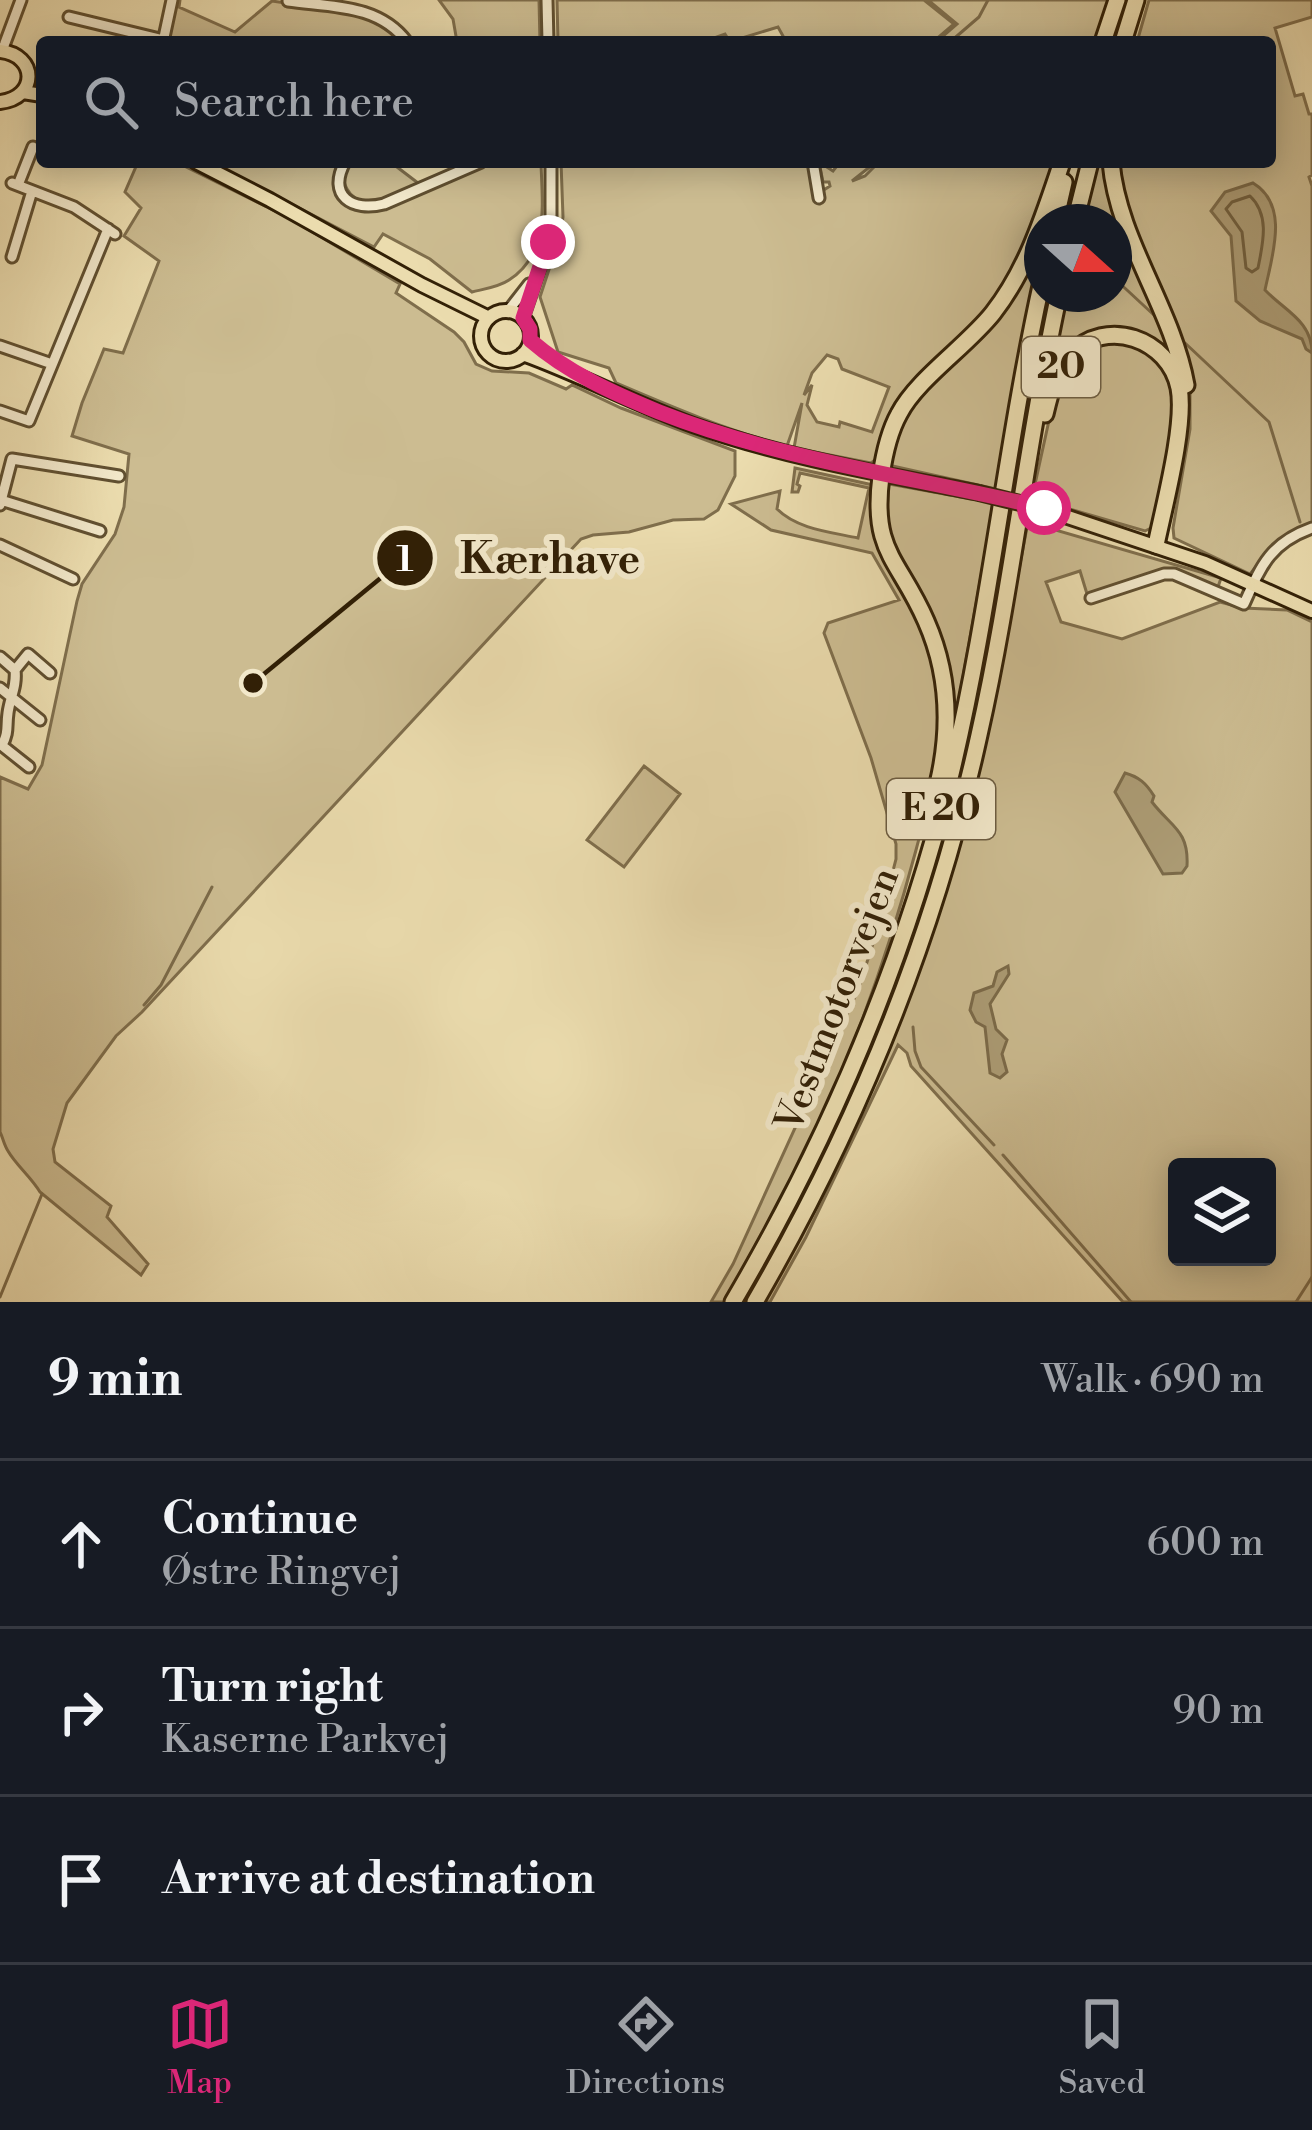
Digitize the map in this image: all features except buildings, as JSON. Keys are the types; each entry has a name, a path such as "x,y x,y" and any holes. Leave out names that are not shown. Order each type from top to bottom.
{"highway":[{"path":"1105,36 1117,0"},
{"path":"1130,36 1141,0"},
{"name":"20","path":"881,474 903,407 982,326 1013,284 1063,168"},
{"path":"1058,204 1064,168"},
{"path":"1080,204 1088,168"},
{"path":"1112,168 1124,222 1173,338 1186,382 1187,418 1161,546"},
{"name":"Vestmotorvejen","path":"733,1302 779,1220 853,1067 901,942 951,774 1036,312"},
{"name":"Vestmotorvejen","path":"755,1302 795,1233 863,1093 922,941 964,802 985,710 1055,312"},
{"name":"20","path":"1008,581 1055,379 1072,353 1102,337 1144,342 1167,361 1178,385 1179,428 1161,546"},
{"name":"E 20","path":"853,1067 908,898 938,785 946,729 945,686 935,646 882,538 881,474"}],"main road":[{"path":"1,105 14,100 26,85 25,64 6,52"},
{"path":"26,85 36,89"},
{"path":"208,168 486,324"},
{"path":"508,311 523,318 530,340 523,355 510,361 492,357 482,343 486,324 508,311"},
{"path":"530,340 574,373"},
{"path":"523,355 710,431 791,455 1044,508 1161,546 1312,611"}],"street":[{"path":"6,52 21,0"},
{"path":"165,36 172,0"},
{"path":"548,0 548,36"},
{"path":"288,1 369,12 387,20 402,36"},
{"path":"69,17 144,36"},
{"path":"0,411 28,421 111,231 74,207 15,184 33,147"},
{"path":"342,168 339,187 344,197 370,208 467,168"},
{"path":"523,318 551,225 551,168"},
{"path":"815,168 822,190"},
{"path":"12,257 32,191"},
{"path":"508,311 538,269"},
{"path":"0,346 52,364"},
{"path":"100,531 1,502 12,459 119,476"},
{"path":"1091,598 1174,574 1244,604 1258,570 1278,545 1312,528"},
{"path":"0,544 73,579"},
{"path":"15,670 28,654 50,673"},
{"path":"0,657 15,670 16,680 8,734 1,744 29,767"},
{"path":"0,688 40,720"}],"shaded area":[{"path":"176,0 180,0 179,7 235,32 272,1 360,14 381,21 396,36 168,36"},
{"path":"439,0 539,0 540,36 456,36 453,19"},
{"path":"557,0 924,0 954,24 940,36 783,36 778,27 749,36 558,36"},
{"path":"928,0 1110,0 1098,36 943,36 957,24"},
{"path":"1149,0 1312,0 1312,17 1275,28 1295,96 1303,94 1312,114 1312,524 1276,543 1250,574 1174,538 1190,429 1190,375 1132,227 1132,204 1125,204 1117,168 1276,168 1276,36 1139,36"},
{"path":"135,168 188,168 289,218 400,284 396,293 454,332 476,364 492,371 529,373 566,389 572,385 735,451 735,476 718,510 704,519 673,520 581,539 116,1036 67,1103 53,1149 55,1162 111,1206 107,1217 148,1264 141,1275 40,1192 11,1156 0,1132 0,777 28,789 42,765 82,584 115,534 124,507 129,454 72,436 104,349 123,353 159,261 124,236 141,208 125,192"},
{"path":"223,168 338,168 336,187 345,203 376,209 476,168 541,168 537,242 522,269 509,280 472,292 430,259 383,234 374,247"},
{"path":"348,168 398,168 418,183 381,200 361,201 347,189"},
{"path":"561,168 811,168 822,191 830,186 823,182 820,168 868,168 852,181 873,168 1054,168 1042,204 1024,204 1024,252 1003,291 936,367 871,463 794,448 802,403 787,446 616,383 609,368 558,352 540,297 560,236","holes":["827,355 838,359 842,369 889,387 872,432 840,422 839,427 817,422 807,405 812,385 804,395 812,373"]},
{"path":"1095,168 1110,168 1123,204 1086,204"},
{"path":"1132,231 1182,392 1149,341 1077,345 1044,410 1062,312 1132,312"},
{"path":"1024,258 1024,312 1030,312 996,489 888,465 903,414 973,341"},
{"path":"1112,340 1149,351 1163,366 1170,386 1169,459 1155,526 1145,531 1032,498 1057,384 1082,350"},
{"path":"795,468 873,485 875,539 934,663 940,692 940,743 899,909 837,1083 756,1249 725,1302 711,1302 733,1264 858,990 896,859 896,844 871,758 824,633 828,623 899,600 872,553 771,530 731,504 780,491 777,509 785,516 814,529 858,538 869,488 800,473 798,492 792,492"},
{"path":"885,485 994,503 948,761 948,688 889,551"},
{"path":"1005,505 1015,508 995,635 948,847 859,1092 750,1302 736,1302 780,1228 919,901"},
{"path":"1030,512 1039,514 1038,525 1221,578 1218,587 1166,570 1087,594 1080,571 1046,582 1061,622 1122,639 1220,602 1287,610 1312,622 1312,1302 1123,1302 911,1066 898,1045 806,1237 770,1302 763,1302 851,1131 901,1015 945,895 991,714"},
{"path":"644,766 680,794 624,867 587,840"}],"water":[{"path":"1253,183 1271,204 1275,218 1265,290 1302,325 1312,353 1302,339 1260,321 1236,301 1231,236 1211,211 1225,192"},
{"path":"1125,773 1148,787 1152,802 1182,837 1187,866 1182,873 1163,874 1115,792"},
{"path":"1008,966 1009,974 990,1004 996,1029 1007,1040 1002,1054 1007,1072 1000,1078 990,1073 985,1027 970,1010 974,993 993,986 997,972"}],"waterway":[{"path":"957,36 979,17 988,0"},
{"path":"1132,295 1155,316"},
{"path":"1185,343 1269,422 1300,522"},
{"path":"144,1005 161,985 212,887"},
{"path":"913,1027 921,1067 994,1145"},
{"path":"1003,1155 1131,1302"},
{"path":"0,1297 42,1194"},
{"path":"1296,1302 1312,1277"}],"place":[{"name":"Kærhave","path":"253,683"}],"route":[{"path":"548,242 523,318 530,340 574,373 691,424 749,443 1044,508"}]}
